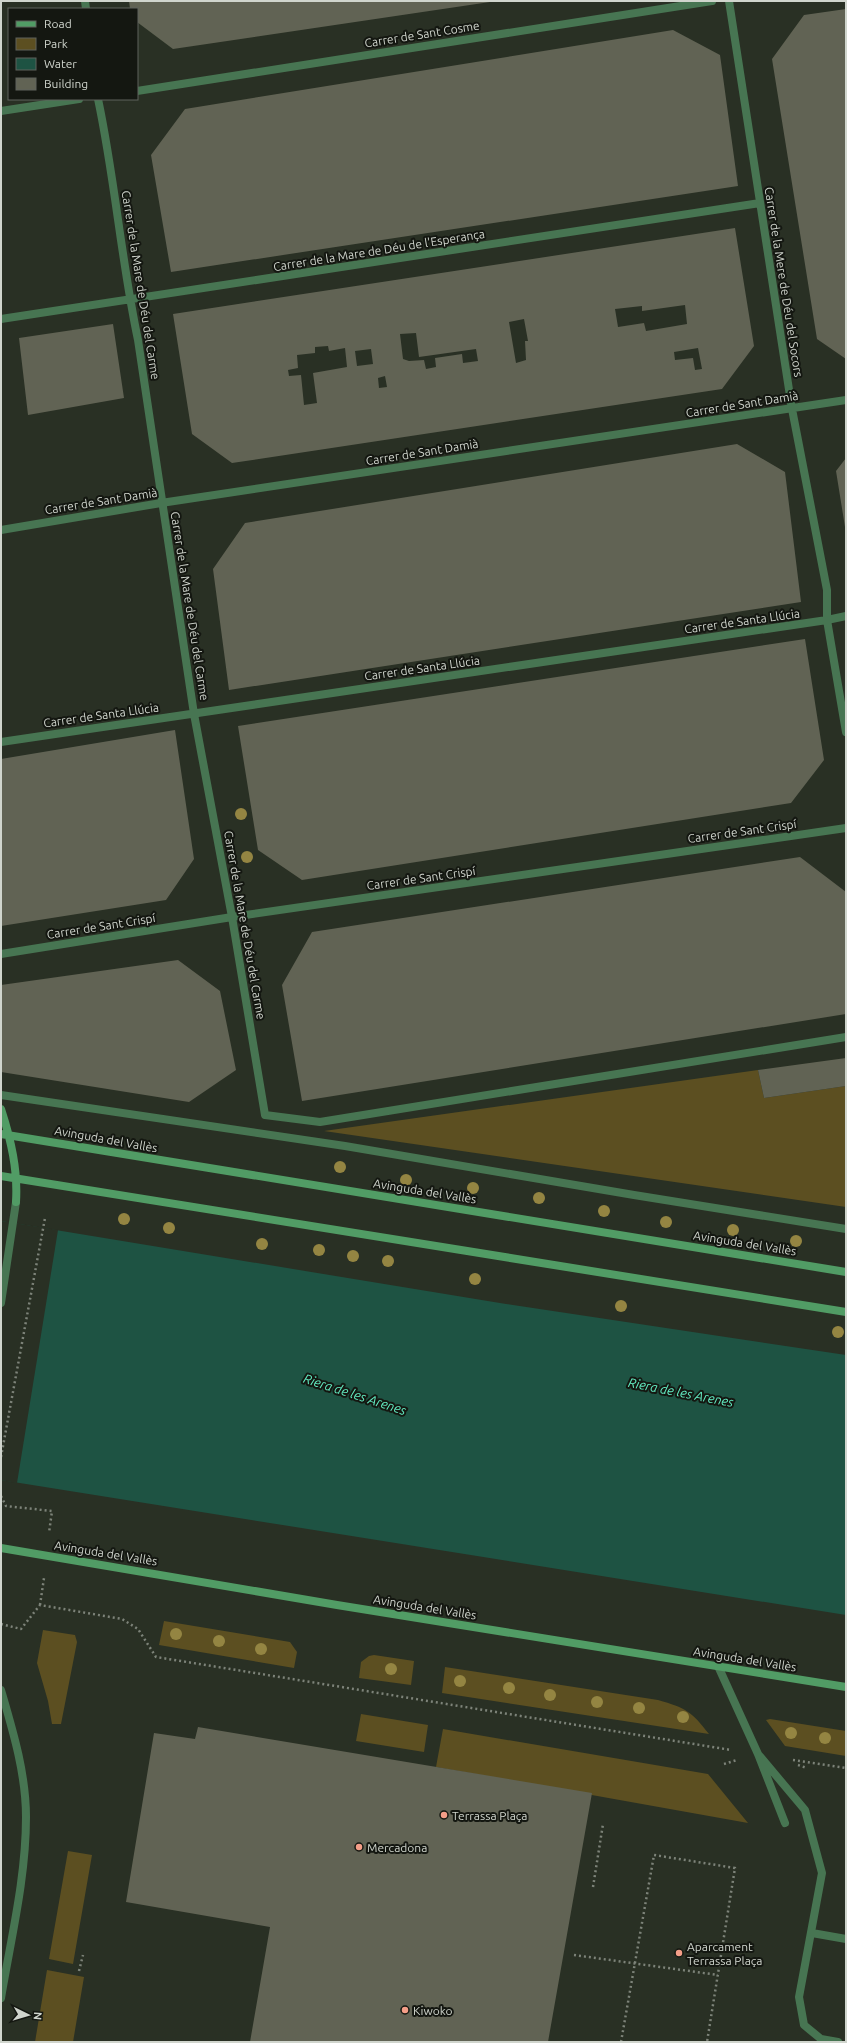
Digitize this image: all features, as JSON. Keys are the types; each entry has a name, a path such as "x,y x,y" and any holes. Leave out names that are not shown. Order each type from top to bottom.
{"main road":[{"path":"1,1109 5,1134 17,1179 16,1202"},
{"name":"Avinguda del Vallès","path":"5,1134 846,1272"},
{"path":"1,1176 846,1312"},
{"name":"Avinguda del Vallès","path":"1,1548 846,1687"}],"street":[{"name":"Carrer de Sant Cosme","path":"138,91 712,1"},
{"name":"Carrer de la Mere de Déu del Socors","path":"729,1 792,409 827,590 827,620 846,732"},
{"path":"1,111 73,100"},
{"name":"Carrer de la Mare de Déu del Carme","path":"98,100 105,133 130,300 138,340 161,503 171,548 194,714 232,917 266,1115 320,1122 846,1037"},
{"name":"Carrer de la Mare de Déu de l'Esperança","path":"1,319 760,203"},
{"name":"Carrer de Sant Damià","path":"1,530 161,503 846,400"},
{"name":"Carrer de Santa Llúcia","path":"1,742 846,616"},
{"name":"Carrer de Sant Crispí","path":"1,954 232,917 846,828"},
{"path":"1,1095 345,1146 846,1229"},
{"path":"1,1303 16,1202"},
{"path":"718,1666 758,1754 785,1823"},
{"path":"1,1690 22,1772 26,1817 23,1863 1,1998"},
{"path":"758,1754 805,1810 822,1873 799,1997 804,2025 821,2039 838,2042"},
{"path":"812,1933 846,1939"}],"path":[{"path":"1,1457 45,1218"},
{"path":"1,1624 21,1628 40,1605 122,1619 138,1629 156,1657 846,1768"},
{"path":"593,1888 603,1824"},
{"path":"621,2042 654,1855 736,1868 707,2042"},
{"path":"80,1971 83,1955"},
{"path":"574,1955 718,1975"}],"green space":[{"path":"758,1070 764,1098 846,1086 846,1207 324,1131"},
{"path":"164,1621 290,1642 297,1652 294,1668 159,1645"},
{"path":"43,1630 75,1635 77,1642 61,1724 52,1724 48,1701 37,1663"},
{"path":"374,1655 414,1661 411,1685 359,1678 361,1662 369,1656"},
{"path":"445,1667 658,1700 675,1705 687,1711 709,1734 442,1693"},
{"path":"361,1714 428,1725 424,1752 356,1741"},
{"path":"770,1719 846,1731 846,1756 785,1746 766,1720"},
{"path":"443,1729 708,1774 748,1823 436,1767"},
{"path":"68,1851 92,1855 73,1964 49,1959"},
{"path":"47,1970 84,1977 73,2042 35,2042"}],"water":[{"name":"Riera de les Arenes","path":"1,1221 506,1304 846,1355 846,1615 1,1480"}],"pier":[{"path":"1,1221 58,1230 17,1483 1,1480"}],"building":[{"path":"129,1 490,1 173,49 138,23 138,8 130,8"},
{"path":"846,9 846,359 817,339 772,59 804,15"},
{"path":"673,30 720,55 738,186 171,272 151,155 185,109"},
{"path":"735,228 754,346 722,389 232,463 192,434 173,314","holes":["685,305 687,324 646,331 644,323 618,327 615,309 642,306 642,311","524,319 528,341 525,341 526,360 516,363 509,322","416,333 419,357 476,349 478,361 463,363 462,354 435,358 436,367 426,369 424,360 409,361 403,359 400,334","328,346 329,351 345,348 347,367 313,373 317,403 304,405 301,375 289,376 288,370 298,368 297,355 315,353 315,347","698,348 702,369 695,370 693,358 675,360 674,352","371,349 373,364 357,366 355,351","385,376 387,387 379,388 378,378"]},
{"path":"113,324 124,398 28,415 19,338"},
{"path":"737,444 785,472 801,602 229,690 213,569 245,523"},
{"path":"846,458 846,527 845,527 836,471"},
{"path":"805,639 824,760 791,803 302,880 258,850 238,726"},
{"path":"175,730 194,859 166,900 1,926 1,759"},
{"path":"800,857 846,892 846,1014 302,1101 282,985 312,932"},
{"path":"178,960 220,991 236,1070 189,1102 1,1072 1,985"},
{"path":"846,1058 846,1086 764,1098 758,1070"},
{"name":"Mercadona","path":"198,1727 592,1793 548,2042 250,2042 270,1927 126,1902 154,1733 195,1739"}],"place":[{"name":"Terrassa Plaça","path":"444,1815"},
{"name":"Mercadona","path":"359,1847"},
{"name":"Aparcament Terrassa Plaça","path":"679,1953"},
{"name":"Kiwoko","path":"405,2010"}]}
